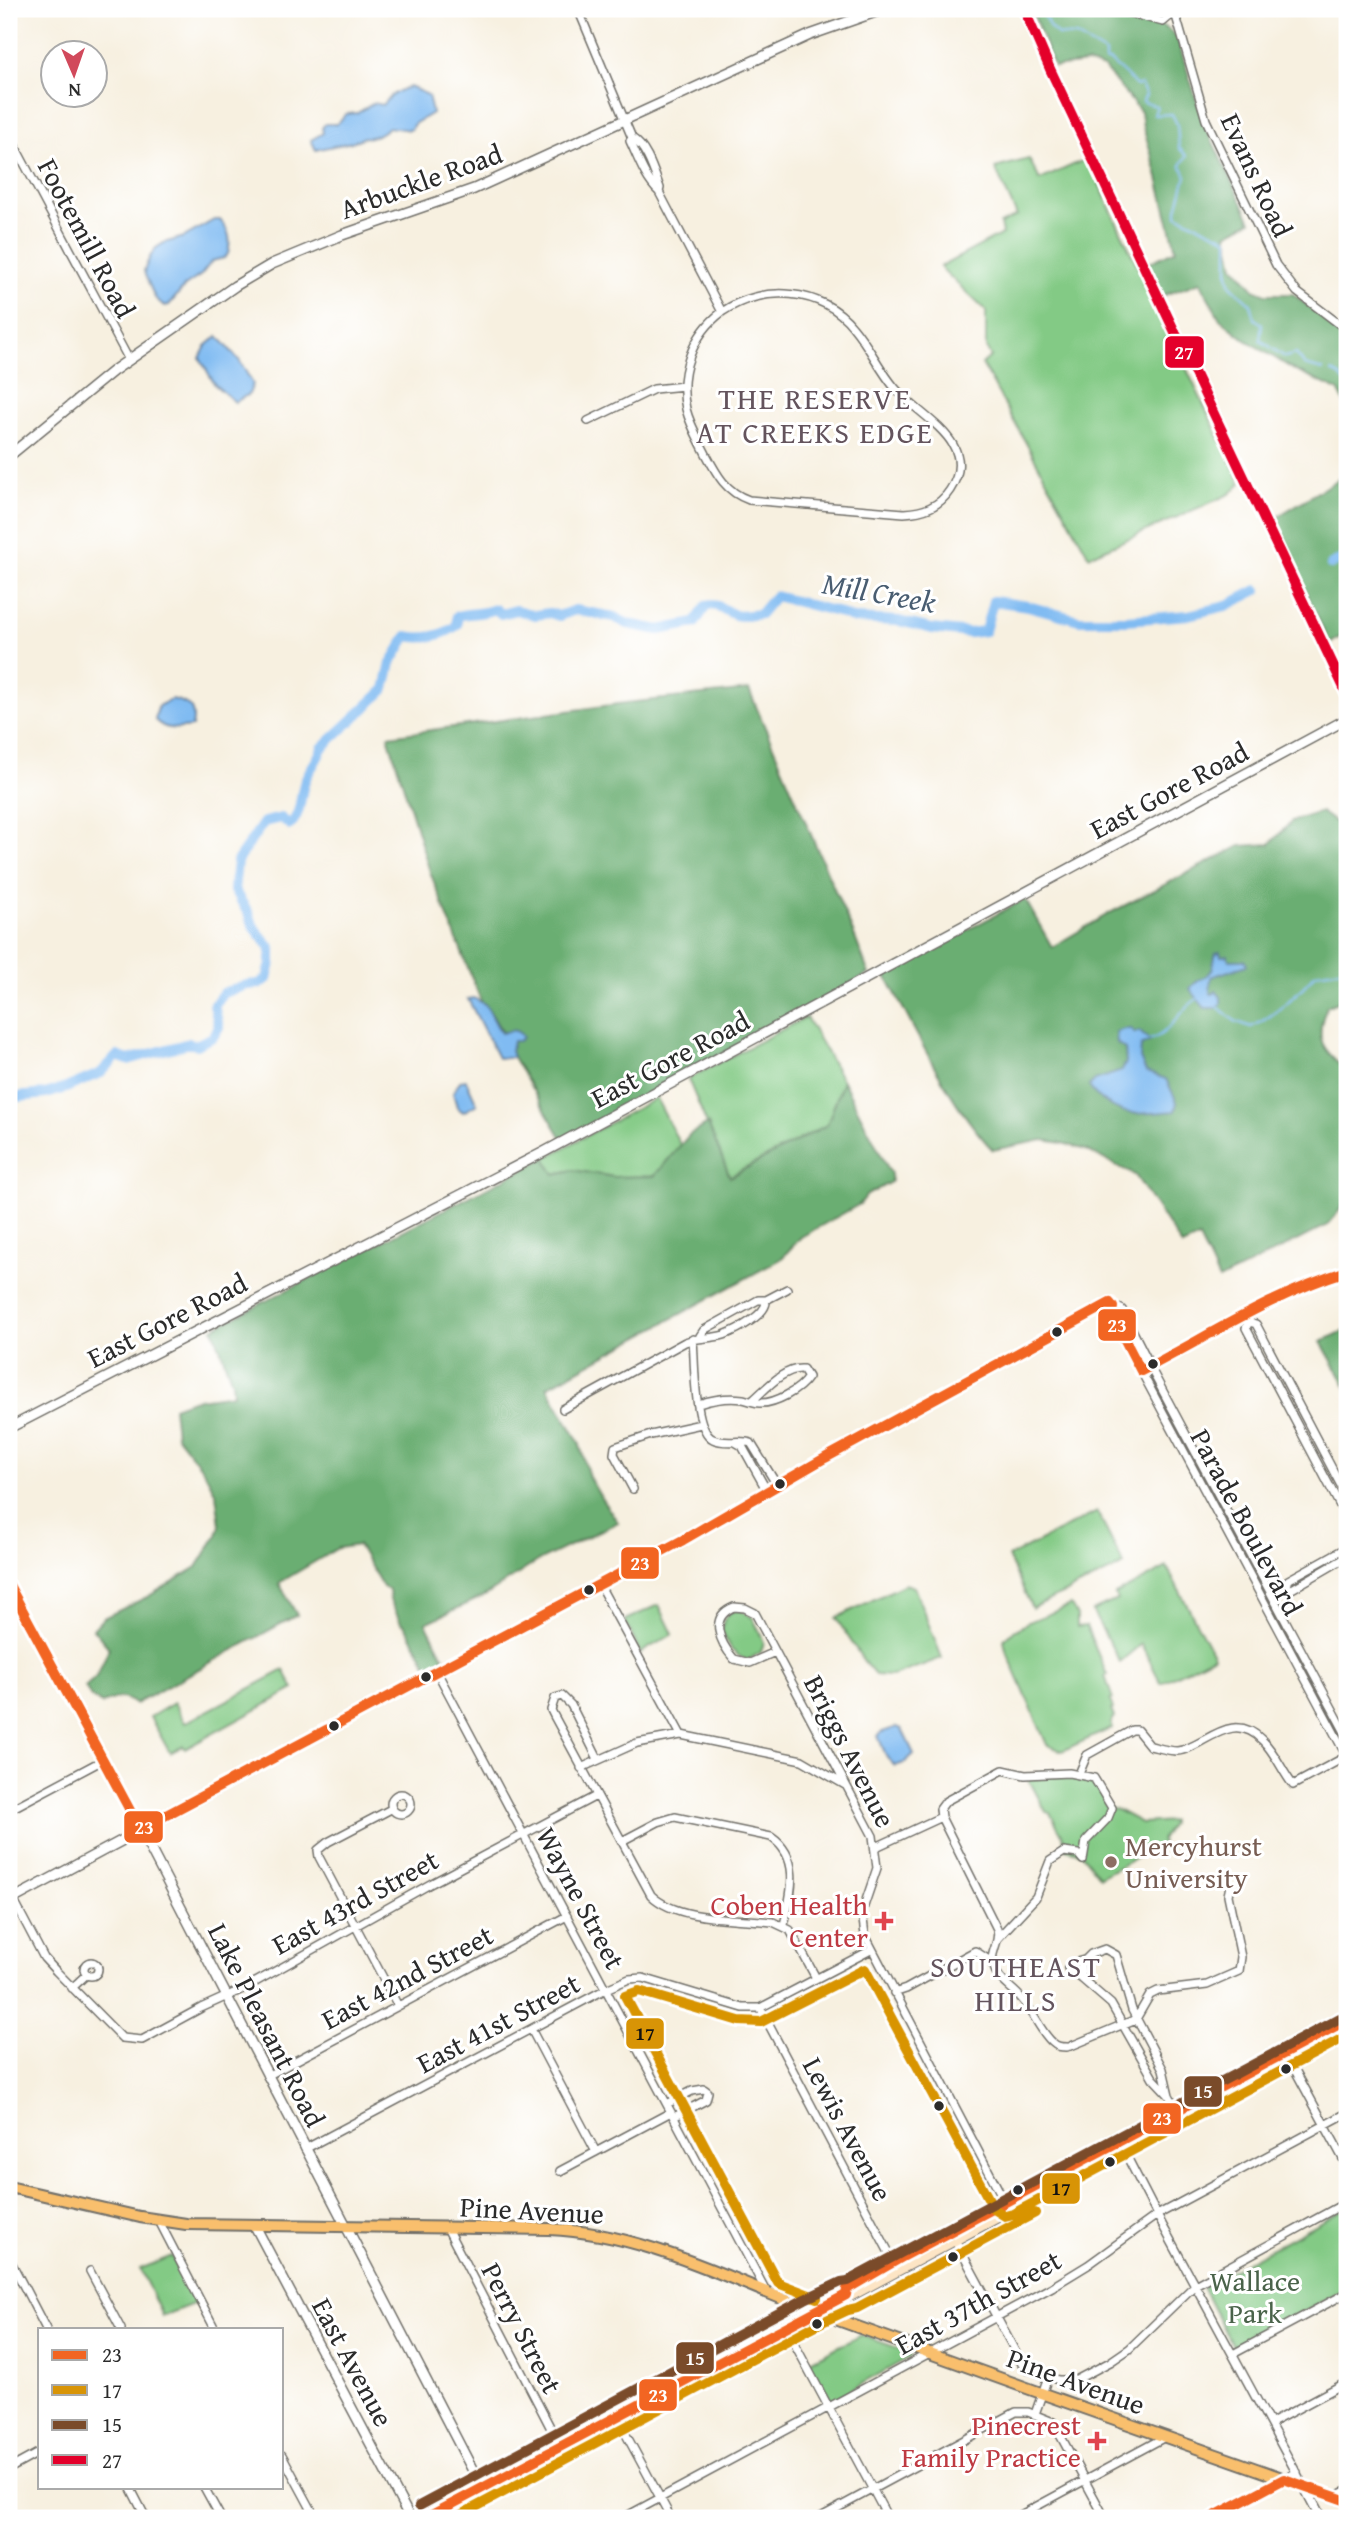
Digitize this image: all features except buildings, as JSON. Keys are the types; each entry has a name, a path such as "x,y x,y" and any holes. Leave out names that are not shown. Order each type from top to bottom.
{"main road":[{"path":"1024,9 1347,694"},
{"path":"1288,2057 1347,2020"},
{"path":"426,2518 812,2311 846,2295 850,2296 896,2266 1288,2057 1347,2030"},
{"name":"Pine Avenue","path":"9,2188 159,2221 198,2225 549,2229 601,2234 646,2246 812,2311 1347,2501"}],"street":[{"path":"578,9 632,138 638,142 645,155 660,188 659,192 722,312"},
{"name":"Arbuckle Road","path":"9,456 129,360 228,291 272,264 342,235 474,189 810,35 884,9"},
{"path":"1115,9 1163,22 1173,18 1165,10 1159,9"},
{"name":"Evans Road","path":"1174,9 1173,18 1206,120 1276,265 1300,296 1347,330"},
{"name":"Footemill Road","path":"9,135 129,360"},
{"path":"786,293 812,299 843,316 899,393 941,428 951,440 957,463 952,488 936,505 904,513 758,501 740,497 722,482 691,426 685,406 684,386 692,350 705,328 722,312 745,300 786,293"},
{"path":"588,421 654,389 684,386"},
{"name":"East Gore Road","path":"9,1429 544,1152 1347,719"},
{"path":"1145,1369 1248,1318 1309,1284 1347,1271"},
{"path":"563,1409 697,1338 704,1330 758,1300 766,1300 787,1289"},
{"path":"697,1338 709,1338 735,1330 764,1312 766,1300"},
{"name":"Parade Boulevard","path":"777,1485 1112,1305 1121,1310 1145,1369 1262,1599 1347,1756"},
{"path":"1248,1318 1256,1324 1347,1497"},
{"path":"1248,1318 1246,1328 1347,1519"},
{"path":"87,1974 72,1988 44,1958 11,1900 683,1540 777,1485 754,1446 748,1441 712,1439 704,1432 699,1404 697,1338"},
{"path":"699,1404 719,1398 759,1403 777,1399 799,1387 808,1377 803,1369 793,1370 768,1386 752,1401"},
{"name":"Parade Boulevard","path":"1145,1369 1272,1594 1347,1736"},
{"path":"633,1489 614,1454 615,1447 659,1433 701,1424"},
{"path":"735,1442 742,1446 767,1491"},
{"path":"1262,1599 1285,1587 1288,1580 1342,1550 1347,1551"},
{"path":"1285,1587 1292,1589 1347,1557"},
{"path":"599,1584 681,1735"},
{"name":"Lake Pleasant Road","path":"9,1585 140,1829 482,2488"},
{"name":"Briggs Avenue","path":"775,1652 753,1662 744,1663 734,1659 717,1626 720,1616 734,1606 752,1611 775,1652 873,1836 877,1868 862,1912 864,1934 1008,2206"},
{"name":"Wayne Street","path":"436,1670 768,2294"},
{"path":"598,1759 571,1705 558,1696 552,1702 551,1710 651,1895 660,1904 682,1913 784,1925 790,1930 816,1978"},
{"path":"1079,1774 1087,1755 1132,1730 1138,1730 1150,1746 1180,1751 1230,1728 1243,1729 1262,1739 1293,1785 1347,1756"},
{"path":"582,1768 650,1739 681,1735 802,1760 845,1785"},
{"path":"9,1810 103,1760"},
{"path":"992,1962 998,1938 997,1928 941,1817 940,1809 946,1801 1003,1770 1025,1775 1079,1774 1094,1778 1112,1811 1087,1841 1083,1860 1078,1854 1064,1852 1050,1861 1036,1897 998,1938"},
{"name":"East 43rd Street","path":"72,1988 122,2038 142,2040 245,1989 356,1925 596,1796"},
{"path":"391,1809 318,1850 319,1857 398,2006"},
{"path":"622,1841 658,1822 675,1817 771,1837 784,1847 791,1861 791,1881 784,1925"},
{"path":"876,1846 941,1817"},
{"path":"894,1993 975,1951 992,1962 1001,1980 1023,1999 1050,2040 1057,2046 1069,2046 1136,2019 1150,1995 1158,1991 1209,1984 1239,1970 1241,1957 1228,1895 1230,1886"},
{"name":"East 42nd Street","path":"267,2076 567,1916"},
{"path":"1169,2095 1163,2069 1126,1995 1116,1955 1105,1949 1070,1964 1069,1971 1102,1994 1153,2078 1169,2095 1180,2115"},
{"path":"760,2008 872,1951"},
{"path":"1082,1979 1080,1970 1084,1959"},
{"name":"East 41st Street","path":"305,2149 629,1979 640,1977 743,2008 760,2008"},
{"name":"Lewis Avenue","path":"760,2008 896,2266"},
{"path":"531,2029 596,2152"},
{"path":"1288,2057 1347,2166"},
{"path":"560,2171 670,2111 697,2089 708,2092 706,2101 670,2111"},
{"name":"East 37th Street","path":"622,2518 1074,2274 1157,2216 1347,2113"},
{"path":"1122,2146 1157,2216 1321,2518"},
{"path":"953,2236 1022,2364 1048,2377 1071,2381 1110,2362 1129,2349 1195,2285 1347,2202"},
{"path":"159,2221 214,2328"},
{"name":"East Avenue","path":"254,2226 410,2518"},
{"name":"Perry Street","path":"447,2228 560,2446"},
{"path":"9,2258 45,2328"},
{"path":"90,2271 120,2328"},
{"path":"1233,2354 1347,2293"},
{"path":"785,2326 888,2518"},
{"path":"1035,2414 1048,2377"},
{"path":"1270,2423 1347,2382"},
{"path":"819,2518 1016,2412 1024,2411 1053,2422 1105,2518"},
{"path":"617,2416 671,2518"},
{"path":"1015,2518 1166,2437"},
{"path":"9,2469 38,2453"},
{"path":"284,2459 316,2518"},
{"path":"1211,2518 1297,2472"},
{"path":"131,2488 146,2518"},
{"path":"205,2488 221,2518"},
{"path":"1334,2497 1347,2490"}],"green space":[{"path":"1085,8 1121,12 1154,22 1177,38 1204,124 1251,221 1227,234 1234,266 1254,289 1266,294 1293,294 1347,337 1347,407 1338,390 1296,371 1246,340 1220,319 1200,282 1162,296 1146,264 1176,250 1141,112 1104,68 1087,63 1054,67 1031,9"},
{"path":"1088,158 1241,483 1230,494 1089,556 982,364 991,356 986,348 986,311 940,267 1002,234 1000,224 1017,216 995,168 1029,159 1040,180"},
{"path":"1347,474 1347,632 1330,644 1272,520"},
{"path":"749,690 869,974 563,1140 513,1057 513,1041 502,1031 481,1001 430,872 388,736 625,703"},
{"path":"1321,812 1335,822 1347,816 1347,999 1327,1006 1321,1036 1322,1043 1331,1056 1347,1071 1347,1201 1328,1225 1219,1280 1199,1238 1182,1246 1135,1175 1086,1150 1062,1143 1043,1140 993,1150 977,1132 948,1089 885,974 1025,899 1052,947 1110,913 1240,846 1270,844 1292,821"},
{"path":"806,1017 843,1081 827,1125 729,1177 688,1079"},
{"path":"843,1081 891,1174 891,1182 867,1195 860,1204 801,1237 781,1259 547,1387 579,1442 589,1477 618,1522 538,1561 486,1595 426,1623 444,1658 428,1666 401,1623 390,1600 389,1590 383,1587 358,1545 338,1548 279,1583 297,1615 135,1704 119,1698 102,1704 91,1697 85,1687 97,1676 109,1648 93,1629 103,1618 147,1597 197,1567 217,1535 220,1525 216,1494 204,1471 176,1435 173,1407 192,1400 233,1394 232,1382 213,1328 545,1158 555,1174 573,1170 614,1177 654,1176 690,1134 708,1124 730,1177 827,1125"},
{"path":"656,1098 681,1146 655,1176 614,1177 573,1170 554,1174 545,1158"},
{"path":"1347,1329 1347,1387 1321,1342"},
{"path":"1097,1512 1124,1565 1032,1608 1008,1557"},
{"path":"1167,1567 1214,1656 1161,1683 1141,1644 1120,1662 1092,1611 1117,1600 1115,1595"},
{"path":"905,1584 914,1587 942,1658 893,1676 875,1675 836,1618"},
{"path":"659,1605 673,1634 640,1653 625,1620"},
{"path":"1071,1605 1077,1616 1077,1627 1086,1626 1107,1675 1105,1676 1113,1699 1110,1700 1114,1717 1112,1728 1062,1751 1047,1745 1004,1640 1026,1623"},
{"path":"740,1610 753,1618 764,1642 761,1652 748,1660 730,1648 722,1629 727,1615"},
{"path":"284,1670 294,1689 185,1749 183,1746 170,1753 150,1717 174,1703 185,1723"},
{"path":"1046,1776 1084,1779 1097,1788 1107,1808 1117,1810 1141,1823 1171,1821 1161,1840 1162,1844 1100,1877 1081,1853 1066,1849 1063,1836 1050,1813 1046,1812 1028,1778"},
{"name":"Wallace Park","path":"1347,2207 1347,2288 1237,2347 1232,2345 1203,2286"},
{"path":"172,2256 196,2303 162,2316 140,2269"},
{"path":"861,2335 909,2352 910,2357 831,2401 808,2362"}],"water":[{"path":"410,87 428,95 432,113 414,124 410,130 388,127 374,136 316,150 311,140 323,133 325,124 337,124 346,114 357,113 374,103 382,105 395,93"},
{"path":"214,220 220,220 228,232 228,254 212,261 169,305 164,306 155,298 145,275 144,270 150,257 156,248 164,243 184,237"},
{"path":"218,336 239,360 253,384 249,394 235,402 215,385 200,358 206,346"},
{"path":"172,699 190,707 193,715 192,727 167,728 155,720 158,706"},
{"path":"1220,952 1221,956 1227,955 1229,960 1245,960 1247,965 1211,977 1210,993 1216,991 1221,997 1221,1005 1205,1008 1190,989 1210,973 1216,953"},
{"path":"474,998 486,1005 501,1033 516,1031 523,1037 519,1041 513,1041 513,1057 498,1058 468,999"},
{"path":"1131,1029 1135,1033 1139,1031 1150,1041 1141,1046 1140,1058 1146,1072 1166,1079 1177,1102 1175,1111 1141,1114 1125,1112 1113,1107 1092,1091 1089,1086 1095,1080 1122,1071 1126,1062 1125,1049 1117,1043 1116,1032"},
{"path":"466,1080 477,1104 463,1112 457,1107 453,1093 460,1081"},
{"path":"897,1727 902,1729 914,1754 904,1763 895,1766 887,1758 878,1736"}],"waterway":[{"path":"1041,9 1050,28 1058,35 1076,36 1105,53 1105,61 1110,61 1136,86 1141,85 1146,95 1143,101 1157,106 1154,115 1172,114 1177,124 1179,148 1187,156 1181,165 1186,176 1177,215 1228,239 1228,274 1231,286 1251,304 1255,319 1262,324 1260,340 1285,357 1296,354 1305,365 1323,370"},
{"path":"1332,372 1347,384"},
{"name":"Mill Creek","path":"1331,565 1347,556"},
{"name":"Mill Creek","path":"9,1098 45,1094 66,1088 101,1073 117,1056 128,1060 189,1043 196,1045 213,1037 219,1027 214,1005 223,993 259,984 267,979 271,948 255,929 234,890 237,861 264,822 281,818 290,825 294,820 306,778 322,748 385,689 391,663 407,636 420,638 440,634 457,625 457,616 495,609 501,614 516,610 535,615 550,613 559,616 575,610 614,617 628,624 659,630 695,623 706,606 711,605 738,616 760,614 775,596 854,619 899,621 932,629 970,633 985,631 993,601 1028,606 1079,620 1126,620 1188,615 1226,606 1257,590"},
{"path":"1218,1007 1235,1021 1251,1027 1286,1003 1316,973 1347,968"},
{"path":"1149,1040 1164,1032 1197,999"}],"transit line":[{"name":"27","path":"1024,9 1347,694"},
{"name":"23","path":"9,1585 140,1829 683,1540 825,1458 1110,1303 1113,1307 1112,1315 1141,1371 1293,1291 1347,1271"},
{"name":"17","path":"817,2298 778,2283 625,1996 639,1991 739,2021 761,2022 865,1969 994,2209 1005,2216 1347,2036"},
{"name":"15","path":"419,2506 805,2299 848,2281 1340,2018"},
{"name":"23","path":"426,2518 846,2295 847,2289 904,2256 1347,2020"},
{"name":"17","path":"455,2518 818,2324 857,2308 1035,2213"},
{"name":"23","path":"1211,2518 1284,2479 1347,2501"}],"place":[{"name":"Mercyhurst University","path":"1111,1862"},
{"name":"Coben Health Center","path":"884,1921"},
{"name":"Pinecrest Family Practice","path":"1097,2441"}],"district":[{"name":"THE RESERVE AT CREEKS EDGE","path":"815,416"},
{"name":"SOUTHEAST HILLS","path":"1016,1984"}]}
